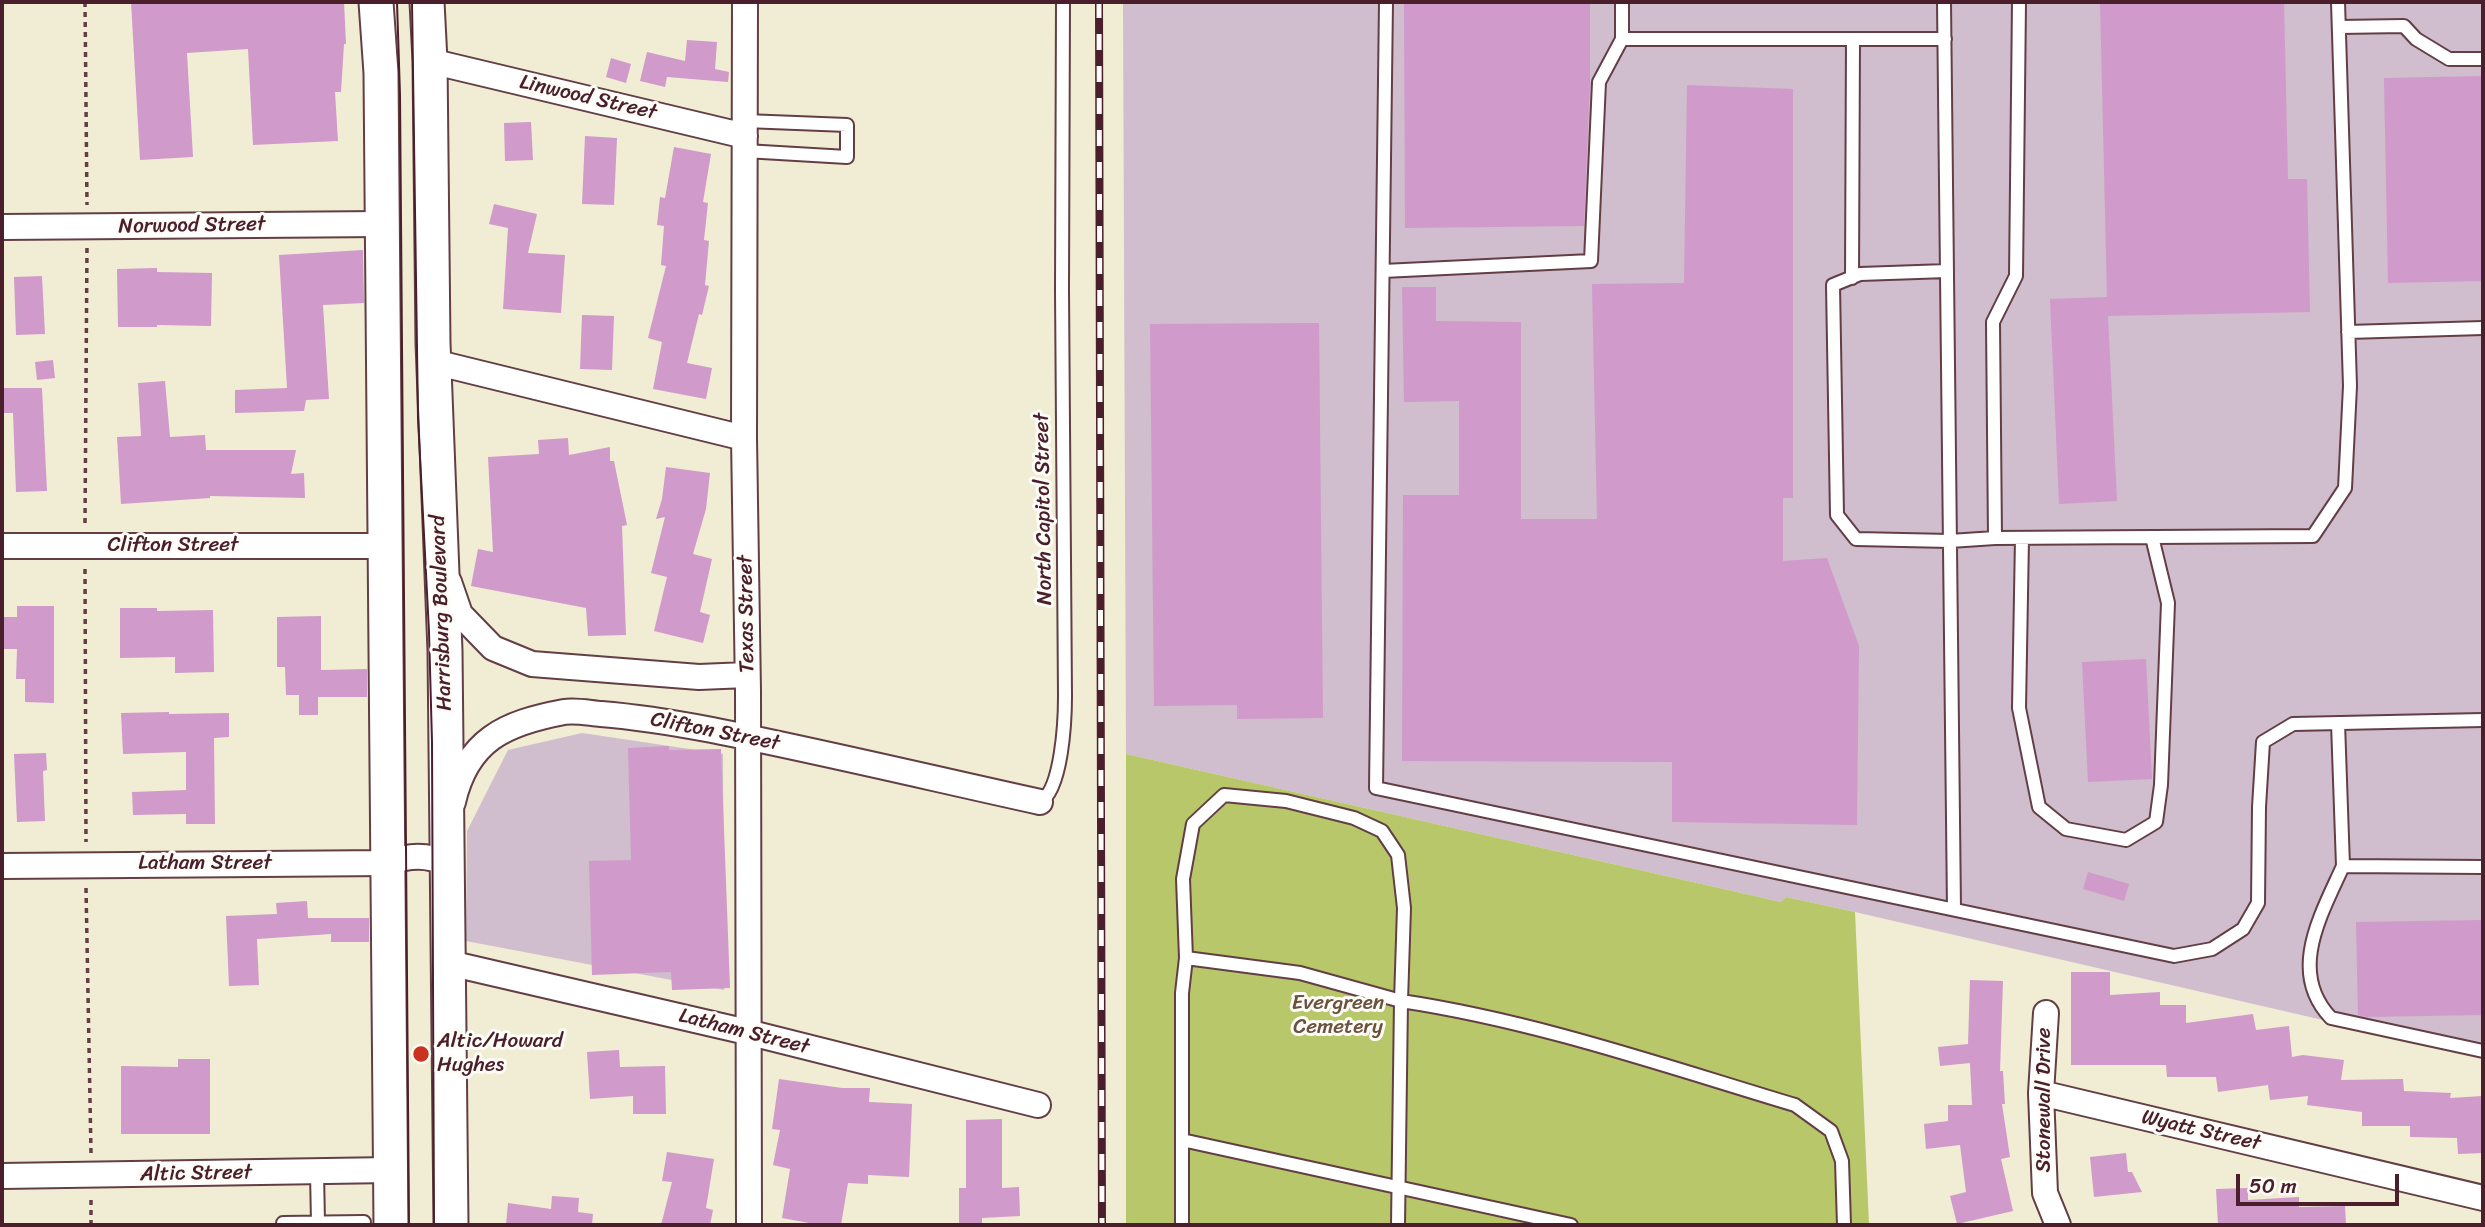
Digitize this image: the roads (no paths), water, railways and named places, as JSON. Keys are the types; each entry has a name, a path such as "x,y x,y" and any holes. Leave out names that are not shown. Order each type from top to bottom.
{"main road":[{"path":"376,2 381,73 383,225 391,1170 378,1224"},
{"name":"Harrisburg Boulevard","path":"428,2 433,362 442,559 448,827 451,1225"}],"street":[{"name":"Texas Street","path":"745,2 744,438 748,737 749,1225"},
{"name":"Linwood Street","path":"430,61 745,136"},
{"name":"Norwood Street","path":"2,227 383,225"},
{"path":"433,362 744,438"},
{"name":"Clifton Street","path":"2,546 386,546"},
{"path":"442,559 460,614 494,648 532,664 699,677 747,675"},
{"name":"Clifton Street","path":"448,827 461,772 475,752 491,737 517,724 567,712 650,718 748,737 1040,803"},
{"name":"Latham Street","path":"2,866 388,863 407,856 433,858 448,864"},
{"name":"Latham Street","path":"449,963 747,1032 1038,1105"},
{"name":"Stonewall Drive","path":"2046,1013 2041,1093 2045,1193 2059,1225"},
{"name":"Wyatt Street","path":"2041,1093 2483,1198"},
{"name":"Altic Street","path":"2,1176 391,1170"}],"lane":[{"name":"North Capitol Street","path":"1040,803 1047,799 1064,743 1063,2"},
{"path":"1386,2 1376,788 2174,956 2212,949 2243,929 2258,903 2263,742 2293,724 2483,720"},
{"path":"1383,271 1591,261 1599,82 1622,39 1622,2"},
{"path":"1944,2 1954,909"},
{"path":"1995,538 1993,322 2015,276 2019,2"},
{"path":"1947,271 1860,274 1833,285 1837,514 1856,538 1950,541 1995,538 2313,537 2345,488 2350,386 2339,2"},
{"path":"2339,27 2404,26 2416,39 2449,59 2483,59"},
{"path":"1622,39 1945,39"},
{"path":"1852,278 1853,39"},
{"path":"848,125 847,157 745,136 848,125"},
{"path":"2348,332 2483,328"},
{"path":"2022,538 2019,708 2039,807 2066,829 2126,840 2156,822 2161,785 2168,603 2152,537"},
{"path":"2338,723 2343,866 2317,925 2310,959 2308,971 2318,1004 2331,1018 2483,1051"},
{"path":"1182,1225 1182,993 1186,958 1183,880 1193,824 1224,795 1286,801 1354,818 1382,831 1398,855 1404,908 1398,1225"},
{"path":"2343,866 2483,867"},
{"path":"1186,958 1300,973 1401,1002 1445,1008 1536,1028 1796,1105 1831,1131 1842,1161 1844,1225"},
{"path":"1182,1140 1572,1225"},
{"path":"317,1172 318,1223"},
{"path":"283,1223 378,1224"}],"tram line":[{"path":"397,2 409,1225"},
{"path":"412,2 418,418 432,742 434,1225"}],"railway":[{"path":"1099,2 1102,1225"}],"place":[{"name":"Altic/Howard Hughes","path":"421,1054"}],"park label":[{"name":"Evergreen Cemetery","path":"1338,1016"}]}
